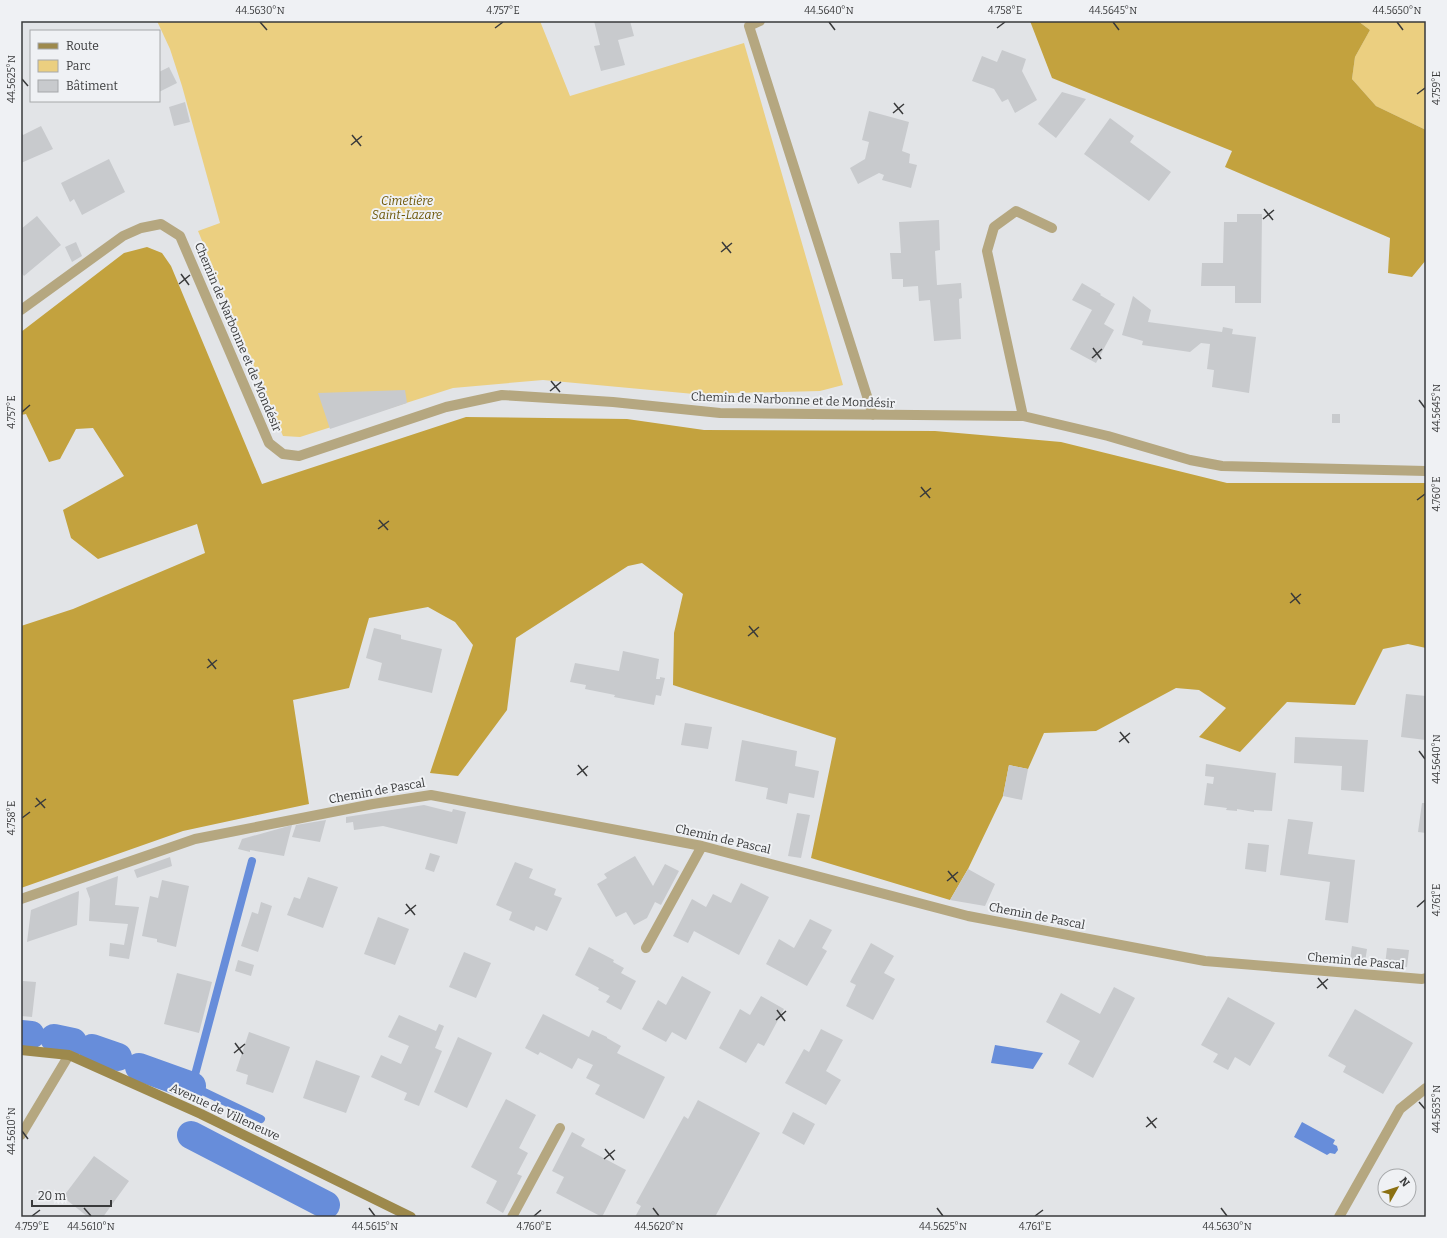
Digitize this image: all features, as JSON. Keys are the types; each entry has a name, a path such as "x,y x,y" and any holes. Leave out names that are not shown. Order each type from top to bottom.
{"street":[{"path":"760,21 750,26 873,415"},
{"path":"1024,416 987,251 994,227 1016,212 1052,228"},
{"name":"Chemin de Narbonne et de Mondésir","path":"21,310 123,236 141,228 161,224 180,236 269,443 283,454 299,456 446,407 502,395 613,402 720,413 1024,416 1108,436 1190,460 1222,466 1426,471"},
{"name":"Chemin de Pascal","path":"21,899 195,839 373,804 431,795 702,846 968,916 1198,960 1422,979 1426,978"},
{"path":"646,948 702,846"},
{"name":"Avenue de Villeneuve","path":"21,1050 69,1055 201,1114 411,1217"},
{"path":"21,1135 69,1055"},
{"path":"1339,1217 1400,1109 1426,1088"},
{"path":"512,1217 560,1128"}],"green space":[{"name":"Cimetière Saint-Lazare","path":"157,21 540,21 570,96 744,43 843,385 820,391 694,394 543,380 453,388 300,437 283,436 198,231 220,223 182,86 170,49"},
{"path":"1358,21 1426,21 1426,130 1376,106 1352,79 1355,57 1370,30"}],"shaded area":[{"path":"1030,21 1358,21 1370,30 1355,57 1352,79 1376,106 1426,130 1426,260 1412,277 1388,273 1390,238 1225,167 1232,151 1052,78"},
{"path":"147,247 162,253 171,266 262,484 466,417 627,419 704,430 935,431 1061,442 1227,483 1426,483 1426,648 1408,644 1383,649 1355,705 1287,702 1240,752 1199,737 1226,708 1199,690 1176,688 1096,731 1044,733 1028,769 1009,765 1003,796 968,869 950,900 811,858 836,738 673,685 674,633 683,594 642,563 628,566 516,638 507,710 458,776 430,773 473,645 455,622 428,607 369,618 349,688 293,700 309,804 183,831 21,888 21,626 73,609 205,553 197,524 98,559 71,538 63,510 124,476 93,428 76,429 60,459 49,462 26,414 21,415 21,332 124,253"}],"water":[{"path":"995,1045 1043,1053 1033,1069 991,1063"},
{"path":"1302,1122 1335,1140 1333,1144 1337,1146 1338,1150 1335,1154 1330,1153 1327,1155 1294,1137"}],"building":[{"path":"594,21 630,21 634,36 618,40 625,65 601,71 594,46 600,45"},
{"path":"1002,50 1026,59 1022,71 1037,100 1015,113 1008,99 1002,102 994,89 972,81 982,56 997,62"},
{"path":"169,67 177,83 160,92 160,72"},
{"path":"1062,92 1086,99 1056,138 1038,124"},
{"path":"185,102 190,122 174,126 169,107"},
{"path":"869,111 909,122 902,151 910,154 909,163 917,165 911,188 882,180 884,175 879,173 858,184 850,168 865,159 869,142 862,140"},
{"path":"1110,118 1134,136 1130,142 1171,172 1149,201 1084,154"},
{"path":"41,126 53,149 21,163 21,132 23,135"},
{"path":"109,159 125,192 82,215 74,199 70,202 61,183"},
{"path":"1237,214 1262,214 1261,303 1235,303 1235,286 1201,286 1202,263 1223,263 1224,222 1237,222"},
{"path":"37,216 61,245 24,276 21,272 21,229"},
{"path":"939,220 940,250 935,251 937,285 961,283 962,298 959,299 961,339 934,341 930,300 919,301 918,286 903,287 903,279 892,279 890,253 901,253 899,222"},
{"path":"76,242 82,256 72,262 65,247"},
{"path":"1082,283 1115,304 1104,324 1114,330 1096,363 1070,349 1092,310 1072,300"},
{"path":"1133,296 1151,310 1148,322 1222,332 1223,327 1233,329 1232,334 1256,337 1249,393 1212,387 1214,370 1207,369 1210,344 1201,343 1190,352 1142,345 1143,341 1122,335"},
{"path":"405,390 407,403 330,429 318,393"},
{"path":"1332,414 1340,414 1340,423 1332,423"},
{"path":"374,628 401,635 401,639 442,649 432,693 378,680 382,663 366,658"},
{"path":"623,651 659,659 656,679 660,679 660,677 665,678 661,696 656,695 654,705 614,697 615,695 585,689 586,685 570,682 575,663 619,671"},
{"path":"1406,694 1426,696 1426,740 1401,737"},
{"path":"685,723 712,727 708,749 681,745"},
{"path":"1295,737 1368,740 1364,792 1341,790 1342,766 1294,763"},
{"path":"742,740 797,751 795,766 819,771 814,798 789,793 787,804 766,799 768,788 735,781"},
{"path":"1206,764 1276,773 1272,811 1254,810 1254,812 1237,809 1237,811 1204,805 1207,783 1213,784 1214,777 1205,776"},
{"path":"1009,765 1028,769 1022,800 1003,796"},
{"path":"1422,803 1426,803 1426,833 1418,832"},
{"path":"424,805 452,812 453,809 466,812 457,844 383,826 354,830 353,822 346,823 346,817"},
{"path":"797,813 810,815 801,858 788,856"},
{"path":"1288,819 1313,822 1308,854 1355,860 1348,923 1325,920 1330,882 1280,875"},
{"path":"326,820 320,842 292,837 296,825"},
{"path":"292,825 284,856 238,849 242,839"},
{"path":"1248,843 1269,845 1266,872 1245,869"},
{"path":"430,853 440,856 434,872 425,869"},
{"path":"635,856 653,886 665,864 679,871 661,905 655,902 647,918 634,925 626,912 616,917 597,884 607,878 604,874"},
{"path":"170,857 172,866 137,878 134,870"},
{"path":"515,862 533,869 529,878 556,889 554,895 562,898 547,931 536,926 534,931 509,920 512,912 496,905"},
{"path":"968,869 995,884 985,906 950,900"},
{"path":"118,876 115,905 139,907 129,959 109,956 110,943 124,945 128,924 89,921 90,899 86,888"},
{"path":"308,877 338,887 323,928 287,915 294,897 300,899"},
{"path":"162,880 189,886 176,947 157,942 157,939 142,936 150,896 158,898"},
{"path":"741,883 769,897 739,955 694,931 688,943 673,936 692,899 706,907 713,894 731,903"},
{"path":"79,891 77,925 27,942 31,910"},
{"path":"261,902 272,906 258,952 241,946 252,912 258,914"},
{"path":"378,917 409,929 395,965 364,954"},
{"path":"810,919 832,930 822,948 827,951 807,986 766,964 779,939 794,948"},
{"path":"871,943 894,956 884,973 895,979 873,1020 846,1006 856,985 850,982"},
{"path":"1352,946 1367,949 1365,962 1350,960"},
{"path":"589,947 614,960 613,962 624,968 621,973 636,981 621,1010 606,1002 610,996 598,990 599,988 575,975"},
{"path":"1387,948 1409,950 1407,967 1385,965"},
{"path":"464,952 491,963 476,998 449,987"},
{"path":"238,960 254,965 251,976 235,971"},
{"path":"177,973 212,982 199,1033 164,1024"},
{"path":"682,976 711,992 686,1040 672,1032 666,1042 642,1029 658,1000 666,1005"},
{"path":"23,981 36,982 32,1017 21,1016"},
{"path":"1114,987 1135,998 1093,1078 1068,1064 1080,1041 1046,1022 1061,993 1100,1014"},
{"path":"761,996 784,1009 764,1046 758,1043 746,1063 719,1048 740,1009 750,1015"},
{"path":"1228,997 1275,1023 1250,1066 1235,1057 1228,1070 1213,1062 1218,1054 1201,1045"},
{"path":"1355,1009 1413,1043 1383,1094 1343,1072 1346,1066 1328,1056"},
{"path":"543,1014 589,1037 592,1030 607,1037 621,1046 617,1053 665,1077 644,1119 595,1094 600,1085 586,1078 593,1065 578,1058 572,1069 540,1052 538,1055 525,1048"},
{"path":"399,1015 436,1031 439,1024 444,1026 435,1048 442,1051 419,1106 404,1100 407,1093 371,1077 381,1055 401,1064 409,1046 388,1037"},
{"path":"821,1029 843,1040 826,1071 841,1080 826,1105 785,1083 804,1049 809,1052"},
{"path":"249,1032 290,1047 273,1093 246,1084 248,1075 236,1071"},
{"path":"458,1037 492,1053 467,1108 434,1092"},
{"path":"316,1060 360,1076 346,1113 303,1098"},
{"path":"506,1099 536,1115 519,1148 528,1153 517,1174 522,1176 503,1213 486,1203 497,1181 471,1167"},
{"path":"698,1100 760,1133 715,1217 635,1217 641,1206 636,1203 684,1116 688,1119"},
{"path":"793,1112 815,1124 804,1145 782,1133"},
{"path":"572,1132 585,1139 581,1146 626,1170 602,1217 556,1193 564,1177 552,1171"},
{"path":"94,1156 129,1181 103,1217 88,1217 63,1197"}],"waterway":[{"path":"252,861 192,1086 261,1119"},
{"path":"21,1034 31,1035"},
{"path":"54,1038 73,1042"},
{"path":"92,1048 118,1057"},
{"path":"139,1067 192,1086"},
{"path":"191,1135 326,1205"}]}
